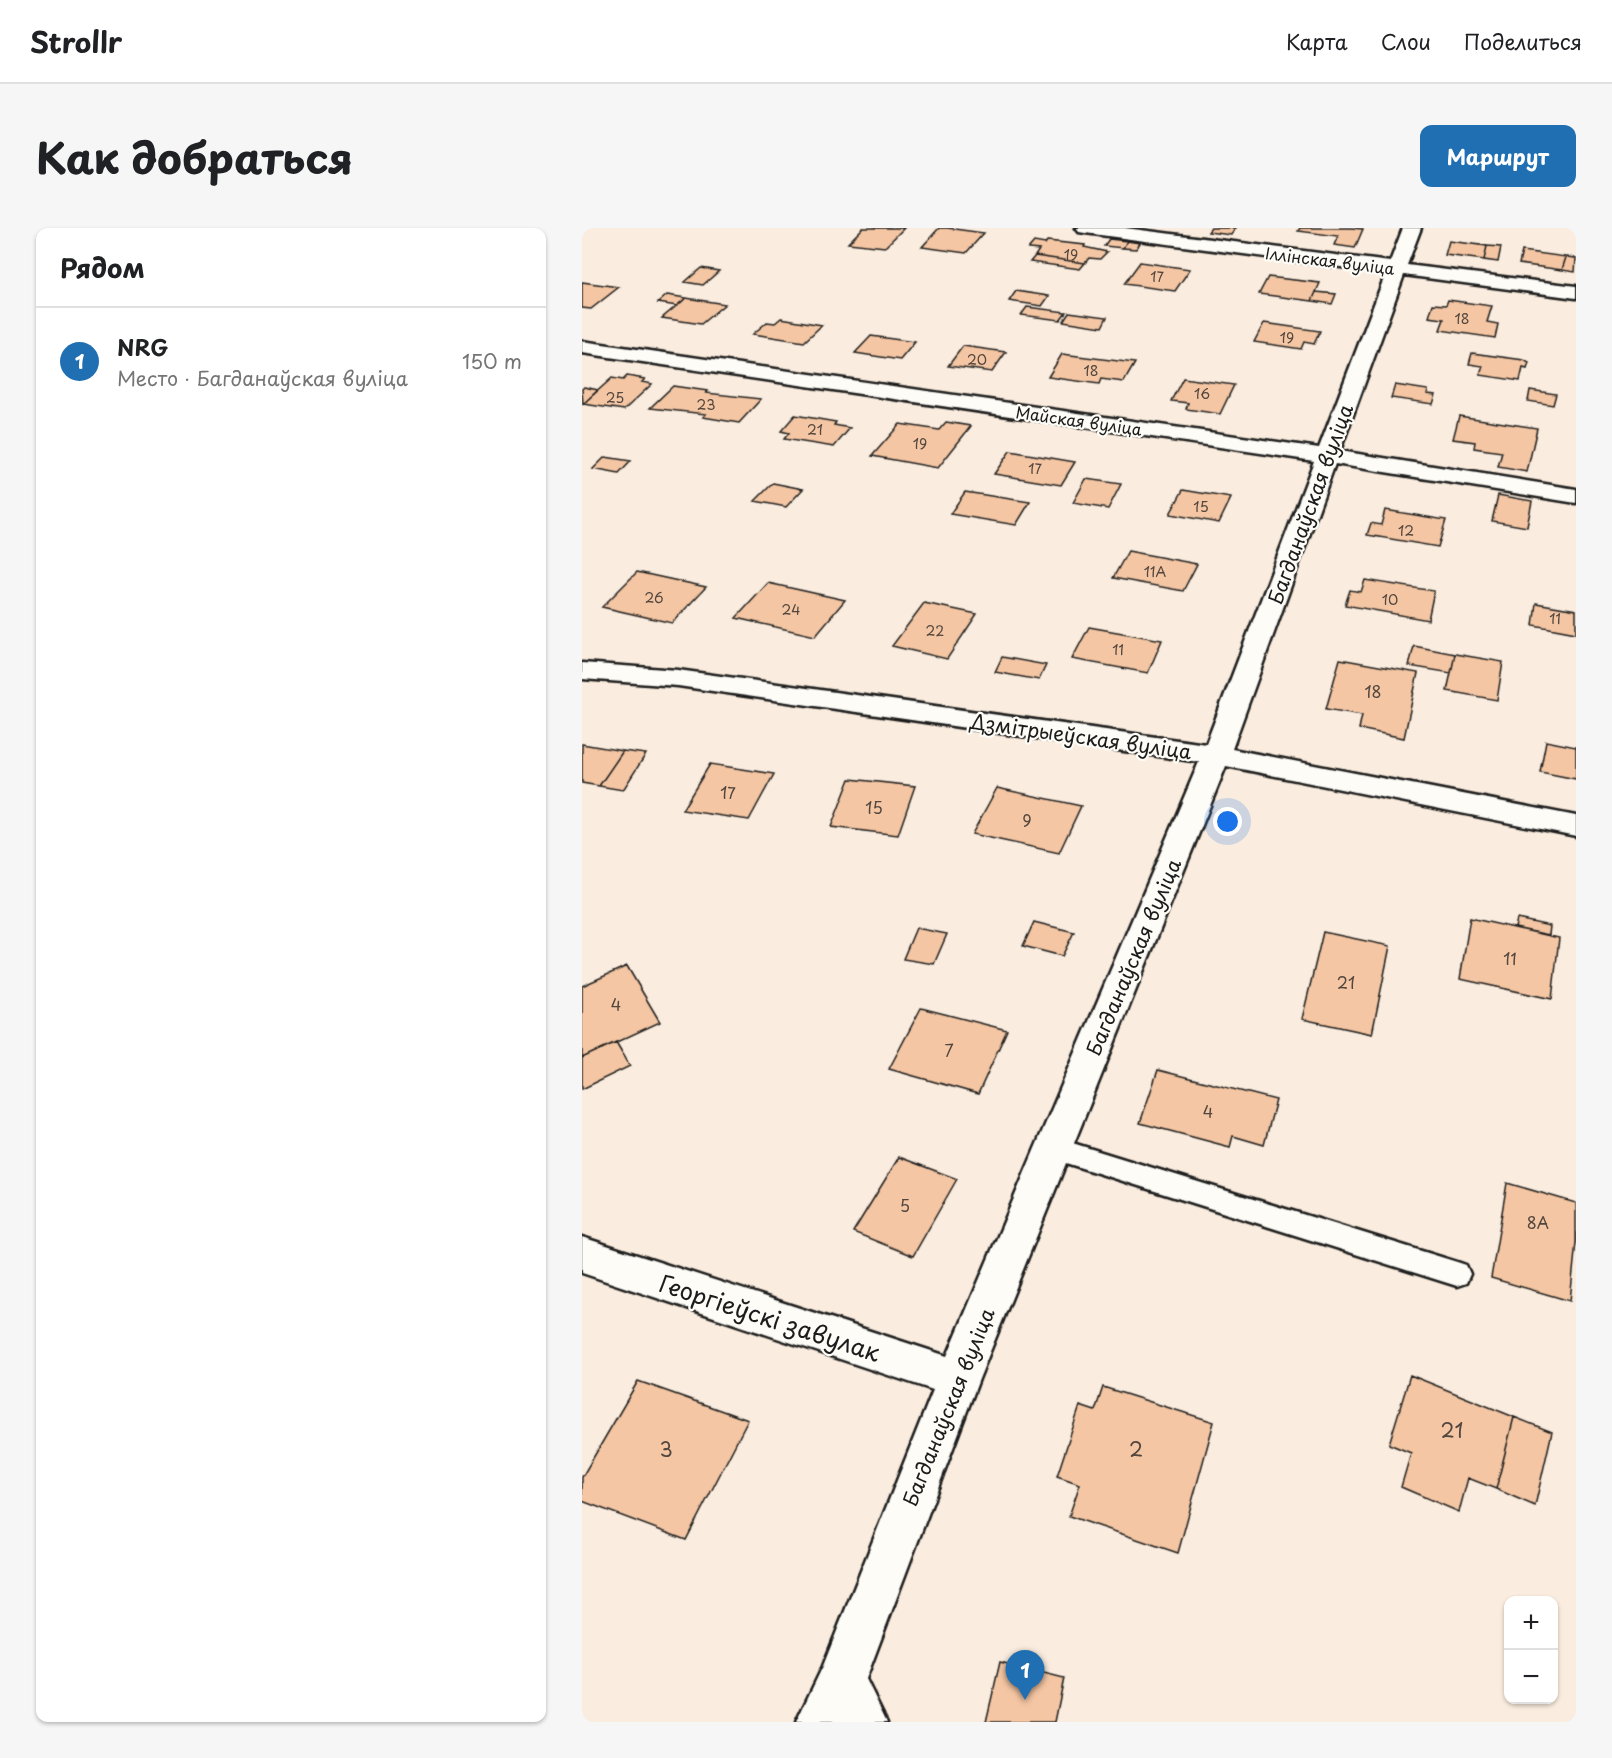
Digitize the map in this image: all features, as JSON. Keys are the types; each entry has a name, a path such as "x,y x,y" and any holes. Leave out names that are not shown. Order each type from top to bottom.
{"street":[{"name":"Іллінская вуліца","path":"1085,228 1576,292"},
{"name":"Багданаўская вуліца","path":"820,1722 842,1681 958,1379 1216,755 1412,228"},
{"name":"Майская вуліца","path":"582,347 1327,456 1576,496"},
{"name":"Дзмітрыеўская вуліца","path":"582,671 678,678 1216,755 1576,826"},
{"name":"Георгіеўскі завулак","path":"582,1255 958,1379"},
{"path":"842,1681 863,1722"}],"lane":[{"path":"1053,1148 1457,1274"}],"building":[{"path":"863,228 904,228 885,247 848,243"},
{"path":"939,228 984,233 966,253 922,247"},
{"path":"1211,228 1236,228 1231,235 1208,232"},
{"path":"1300,228 1363,229 1355,248 1334,245 1338,236 1298,231"},
{"path":"1109,239 1127,241 1123,248 1104,246"},
{"path":"1047,241 1085,245 1084,247 1107,252 1100,259 1089,258 1085,263 1035,256 1039,250 1028,249 1034,242 1045,244"},
{"path":"1127,241 1140,243 1136,249 1123,248"},
{"path":"1449,241 1487,246 1484,260 1445,255"},
{"path":"1487,246 1501,247 1498,262 1484,260"},
{"path":"1522,251 1566,257 1562,270 1519,264"},
{"path":"1035,256 1085,263 1080,269 1030,262"},
{"path":"1566,257 1576,258 1575,272 1562,270"},
{"path":"1140,262 1190,269 1175,291 1124,284"},
{"path":"701,268 719,271 703,285 685,282"},
{"path":"1268,277 1320,283 1312,301 1259,294"},
{"path":"582,282 619,287 591,309 582,308"},
{"path":"1016,291 1049,296 1042,306 1009,301"},
{"path":"1316,292 1336,294 1332,304 1312,301"},
{"path":"667,295 686,298 677,306 658,303"},
{"path":"686,298 725,304 701,324 662,318"},
{"path":"1448,300 1492,306 1487,322 1498,324 1495,338 1440,330 1444,319 1429,317 1433,304 1446,305"},
{"path":"1027,307 1066,312 1060,320 1021,315"},
{"path":"1069,312 1107,317 1102,327 1063,321"},
{"path":"781,318 822,325 804,342 753,334 767,322 775,323"},
{"path":"1264,323 1320,331 1314,344 1304,342 1301,349 1254,342"},
{"path":"871,336 915,342 900,360 855,353"},
{"path":"963,346 1006,352 992,372 948,366"},
{"path":"1472,353 1524,360 1529,363 1527,369 1523,368 1520,381 1480,375 1483,366 1469,364"},
{"path":"1062,354 1135,363 1124,382 1101,379 1099,384 1048,377"},
{"path":"627,376 645,379 642,382 652,384 624,410 583,404 612,378 623,380"},
{"path":"1183,378 1234,385 1220,414 1186,409 1188,403 1171,401"},
{"path":"1395,385 1428,390 1427,394 1436,395 1433,404 1391,398"},
{"path":"673,386 708,391 706,393 761,399 739,423 703,417 706,414 650,408"},
{"path":"584,387 598,390 583,404 582,389"},
{"path":"1530,390 1556,394 1553,405 1528,401"},
{"path":"795,415 836,422 834,425 850,428 834,447 784,439 789,433 781,431"},
{"path":"1459,416 1537,428 1527,472 1498,467 1502,452 1474,448 1475,442 1453,439"},
{"path":"946,422 971,426 938,468 872,456 900,424 939,430"},
{"path":"1010,451 1075,462 1061,485 994,474"},
{"path":"605,457 631,461 619,474 593,469"},
{"path":"1086,479 1121,484 1108,509 1073,503"},
{"path":"773,483 803,489 786,507 755,501"},
{"path":"1183,490 1231,498 1219,523 1170,514"},
{"path":"965,492 1030,502 1016,525 950,514"},
{"path":"1498,495 1532,501 1527,527 1492,521"},
{"path":"1385,510 1446,520 1438,547 1367,535 1371,523 1381,525"},
{"path":"1128,551 1197,564 1183,591 1113,578"},
{"path":"637,572 706,587 672,623 602,607"},
{"path":"1365,580 1434,591 1428,620 1345,605 1350,590 1361,592"},
{"path":"768,583 845,600 815,636 736,618"},
{"path":"924,603 977,614 947,659 892,646"},
{"path":"1536,603 1576,610 1576,633 1533,625"},
{"path":"1089,627 1162,640 1148,673 1072,659"},
{"path":"1414,646 1455,654 1451,673 1409,666"},
{"path":"1455,654 1503,662 1497,700 1447,691"},
{"path":"1002,657 1046,665 1039,680 995,672"},
{"path":"1340,659 1418,673 1404,738 1359,729 1362,715 1326,709"},
{"path":"1546,741 1576,747 1576,779 1540,772"},
{"path":"582,744 623,751 599,786 582,783"},
{"path":"623,751 646,754 623,790 599,786"},
{"path":"710,764 774,774 749,820 682,810"},
{"path":"850,779 915,786 898,835 831,827"},
{"path":"997,788 1081,806 1059,853 972,834"},
{"path":"1470,918 1559,938 1552,999 1460,979"},
{"path":"1517,919 1550,926 1549,935 1515,928"},
{"path":"1034,922 1074,932 1062,956 1023,946"},
{"path":"916,928 947,934 934,964 903,959"},
{"path":"1323,932 1390,946 1372,1034 1302,1019"},
{"path":"627,966 660,1022 582,1058 582,986"},
{"path":"921,1008 1007,1030 978,1094 889,1069"},
{"path":"616,1042 630,1066 582,1089 582,1058"},
{"path":"1158,1070 1276,1100 1264,1145 1233,1136 1230,1147 1140,1123"},
{"path":"899,1157 957,1179 913,1256 853,1232"},
{"path":"1507,1183 1576,1203 1576,1242 1570,1301 1491,1278"},
{"path":"1410,1375 1514,1417 1496,1489 1468,1478 1459,1512 1401,1487 1411,1453 1389,1444"},
{"path":"638,1381 748,1420 686,1540 582,1501 582,1477"},
{"path":"1103,1387 1214,1422 1178,1553 1069,1516 1080,1484 1057,1476 1080,1406 1095,1411"},
{"path":"1514,1417 1552,1432 1535,1506 1496,1489"},
{"path":"1000,1662 1064,1678 1055,1722 986,1722"}],"place":[{"name":"NRG","path":"1025,1700"}]}
